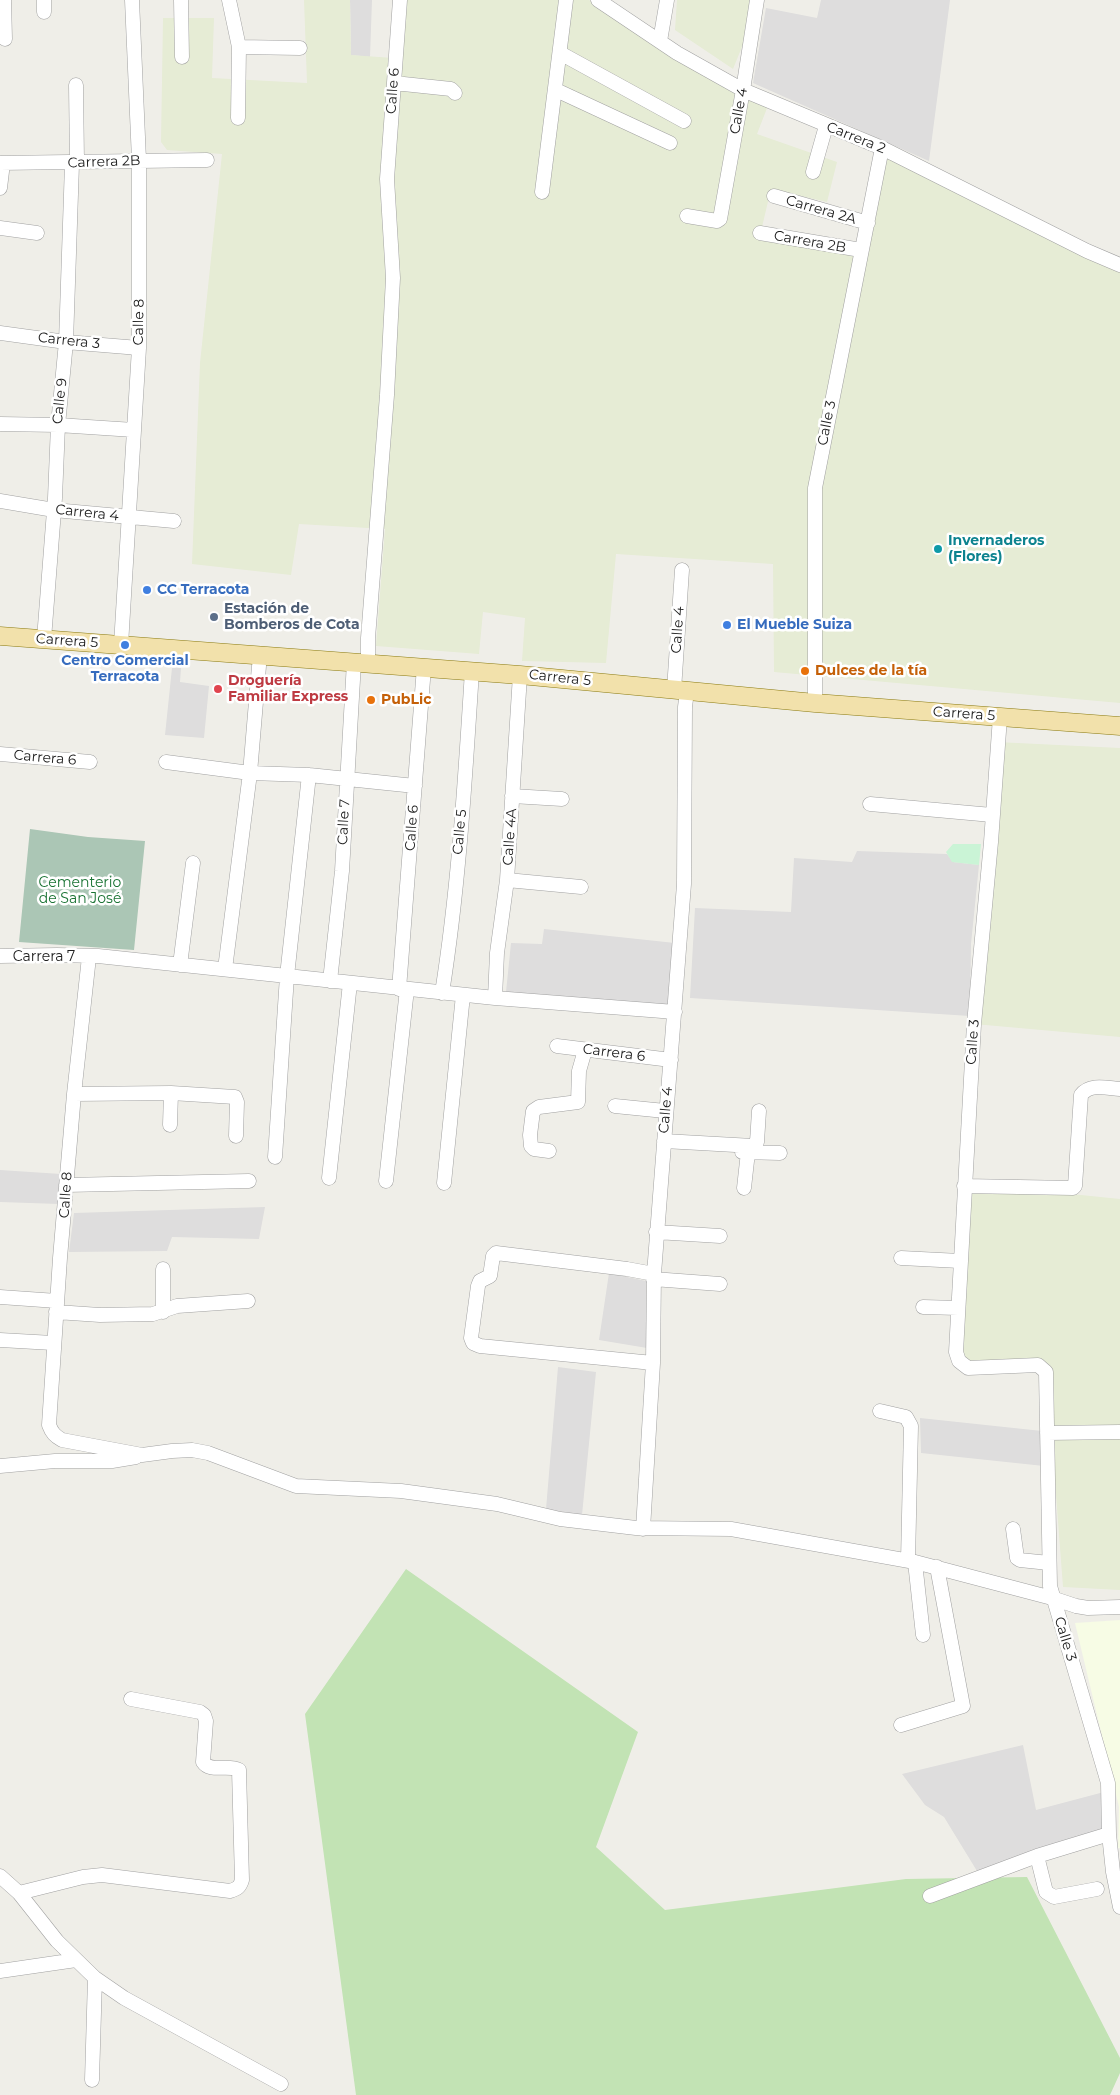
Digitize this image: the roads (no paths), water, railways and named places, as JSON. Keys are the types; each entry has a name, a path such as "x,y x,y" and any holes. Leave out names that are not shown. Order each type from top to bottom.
{"main road":[{"name":"Carrera 5","path":"0,636 424,667 814,703 1120,726"}],"street":[{"path":"3,0 5,39"},
{"name":"Calle 8","path":"121,644 139,348 139,160 132,0"},
{"path":"182,0 182,57"},
{"path":"229,0 239,47 238,118"},
{"name":"Calle 6","path":"361,663 368,638 387,395 393,278 387,182 400,0"},
{"path":"542,192 566,0"},
{"name":"Carrera 2","path":"598,0 660,41 743,90 882,148 1079,247 1120,265"},
{"path":"660,41 667,0"},
{"name":"Calle 4","path":"687,216 719,221 757,0"},
{"path":"239,47 300,48"},
{"path":"560,53 684,121"},
{"path":"394,83 451,89 455,93"},
{"name":"Calle 9","path":"44,639 54,510 58,425 66,342 76,85"},
{"path":"556,90 670,143"},
{"path":"812,172 826,126"},
{"name":"Calle 3","path":"814,703 815,488 882,148"},
{"name":"Carrera 2B","path":"2,163 207,160"},
{"path":"0,188 2,163"},
{"name":"Carrera 2A","path":"774,196 868,223"},
{"path":"0,228 36,233"},
{"name":"Carrera 2B","path":"760,233 861,250"},
{"name":"Carrera 3","path":"0,333 66,342 139,348"},
{"path":"0,424 58,425 134,430"},
{"name":"Carrera 4","path":"0,502 54,510 174,521"},
{"name":"Calle 4","path":"643,1529 653,1363 653,1277 684,884 685,708 681,690 682,570"},
{"name":"Calle 7","path":"330,981 342,871 346,780 361,663"},
{"path":"225,969 250,773 259,666"},
{"name":"Calle 6","path":"386,1181 403,989 424,667"},
{"name":"Calle 5","path":"442,993 453,916 466,778 472,671"},
{"name":"Calle 4A","path":"495,998 497,953 507,880 520,675"},
{"name":"Calle 3","path":"1000,717 991,842 974,1024 956,1352 963,1366 976,1368 1038,1365 1046,1372 1049,1563 1052,1598 1108,1782 1109,1834 1113,1872 1120,1907"},
{"name":"Carrera 6","path":"0,754 90,762"},
{"path":"166,762 250,773 309,775 415,786"},
{"path":"275,1158 287,976 309,775"},
{"path":"512,796 562,799"},
{"path":"870,804 992,815"},
{"path":"180,965 193,863"},
{"path":"507,880 581,887"},
{"name":"Carrera 7","path":"0,956 98,956 442,993 675,1012"},
{"name":"Calle 8","path":"89,957 66,1185 53,1343 49,1425 52,1433 62,1440 142,1455"},
{"path":"329,1178 350,983"},
{"path":"444,1183 463,995"},
{"name":"Carrera 6","path":"558,1046 671,1060"},
{"path":"549,1151 534,1149 530,1146 533,1111 539,1107 578,1102 579,1071 585,1050"},
{"path":"964,1186 1072,1188 1075,1186 1082,1095 1085,1090 1092,1087 1120,1089"},
{"path":"74,1094 171,1093 235,1097 237,1102 236,1136"},
{"path":"170,1125 171,1093"},
{"path":"615,1106 665,1111"},
{"path":"664,1144 753,1146 757,1142 759,1111"},
{"path":"664,1144 780,1153"},
{"path":"744,1188 748,1152"},
{"path":"66,1185 249,1181"},
{"path":"656,1232 720,1236"},
{"path":"653,1363 473,1344 471,1338 478,1286 480,1281 490,1276 492,1256 496,1253 626,1269 653,1277 720,1284"},
{"path":"902,1258 960,1261"},
{"path":"163,1269 163,1312"},
{"path":"0,1297 100,1315 148,1315 163,1312 177,1306 248,1301"},
{"path":"923,1307 958,1308"},
{"path":"0,1340 53,1343"},
{"path":"880,1411 906,1417 910,1426 912,1562 924,1635"},
{"path":"1047,1433 1120,1432"},
{"path":"0,1466 55,1461 112,1461 142,1455 192,1450 224,1458 296,1486 401,1491 497,1504 560,1519 643,1529 731,1529 912,1562 1052,1598 1076,1606 1088,1608 1120,1607"},
{"path":"1013,1529 1017,1558 1020,1560 1049,1563"},
{"path":"901,1726 963,1706 937,1568"},
{"path":"19,1893 76,1879 102,1875 230,1891 236,1890 240,1886 242,1880 239,1770 235,1768 210,1768 203,1762 206,1721 204,1715 200,1712 131,1699"},
{"path":"930,1896 1038,1856 1109,1834"},
{"path":"1038,1856 1046,1892 1054,1897 1097,1889"},
{"path":"0,1876 19,1893 57,1941 95,1978 132,2003 281,2084"},
{"path":"0,1971 76,1960"},
{"path":"92,2080 95,1978"}],"place":[{"name":"Invernaderos (Flores)","path":"938,549"},
{"name":"CC Terracota","path":"147,590"},
{"name":"Estación de Bomberos de Cota","path":"214,617"},
{"name":"El Mueble Suiza","path":"727,625"},
{"name":"Centro Comercial Terracota","path":"125,645"},
{"name":"Dulces de la tía","path":"805,671"},
{"name":"Droguería Familiar Express","path":"218,689"},
{"name":"PubLic","path":"371,700"}],"park label":[{"name":"Cementerio de San José","path":"80,892"}]}
